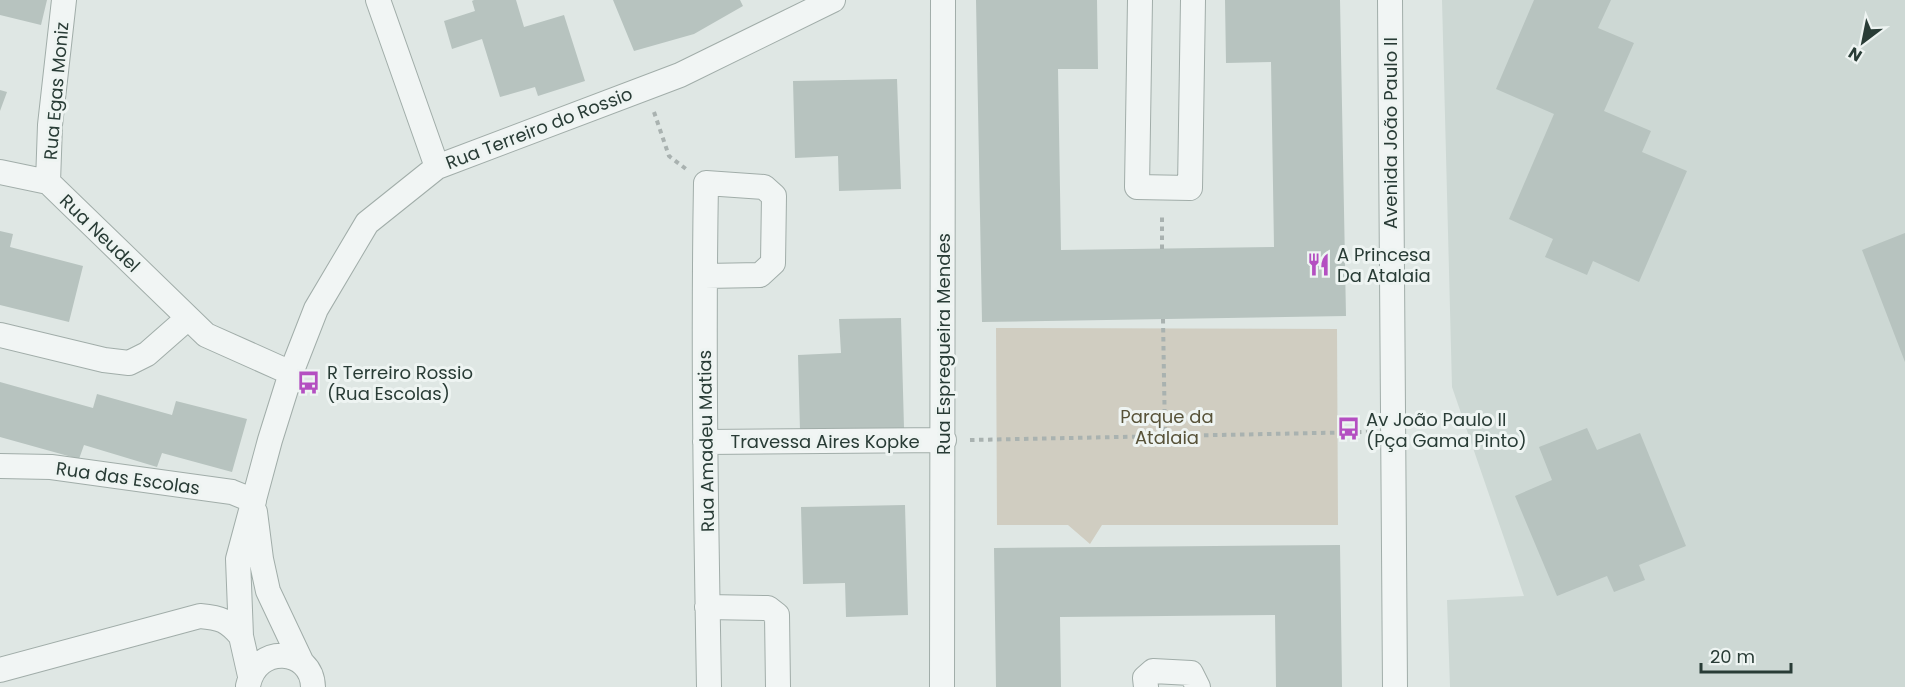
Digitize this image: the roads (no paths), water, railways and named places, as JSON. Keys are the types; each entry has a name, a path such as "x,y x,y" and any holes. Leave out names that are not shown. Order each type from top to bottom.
{"street":[{"name":"Rua Egas Moniz","path":"48,182 50,125 64,0"},
{"path":"378,0 437,167"},
{"name":"Rua Terreiro do Rossio","path":"249,682 241,636 238,560 270,440 291,374 316,309 367,223 437,167 680,75 833,0"},
{"name":"Rua Espregueira Mendes","path":"942,687 943,0"},
{"path":"1140,0 1137,187 1163,188 1190,188 1193,0"},
{"name":"Avenida João Paulo II","path":"1388,4 1395,687"},
{"name":"Rua Neudel","path":"0,172 48,182 206,335 291,374"},
{"name":"Rua Amadeu Matias","path":"705,276 760,275 773,263 774,196 764,187 706,183 705,276 705,442 709,687"},
{"path":"0,335 104,360 129,363 147,354 188,318"},
{"name":"Travessa Aires Kopke","path":"705,442 944,440"},
{"name":"Rua das Escolas","path":"0,466 51,467 232,492 254,501"},
{"path":"254,501 261,559 268,591 311,680"},
{"path":"707,607 768,608 777,615 778,687"},
{"path":"0,670 200,616 218,617 231,624 241,636"},
{"path":"249,682 255,667 272,656 293,658 311,680"},
{"path":"1146,687 1145,678 1153,671 1191,673 1198,687"}],"place":[{"name":"A Princesa Da Atalaia","path":"1319,264"},
{"name":"R Terreiro Rossio (Rua Escolas)","path":"309,382"},
{"name":"Av João Paulo II (Pça Gama Pinto)","path":"1348,429"}],"park label":[{"name":"Parque da Atalaia","path":"1167,426"}]}
